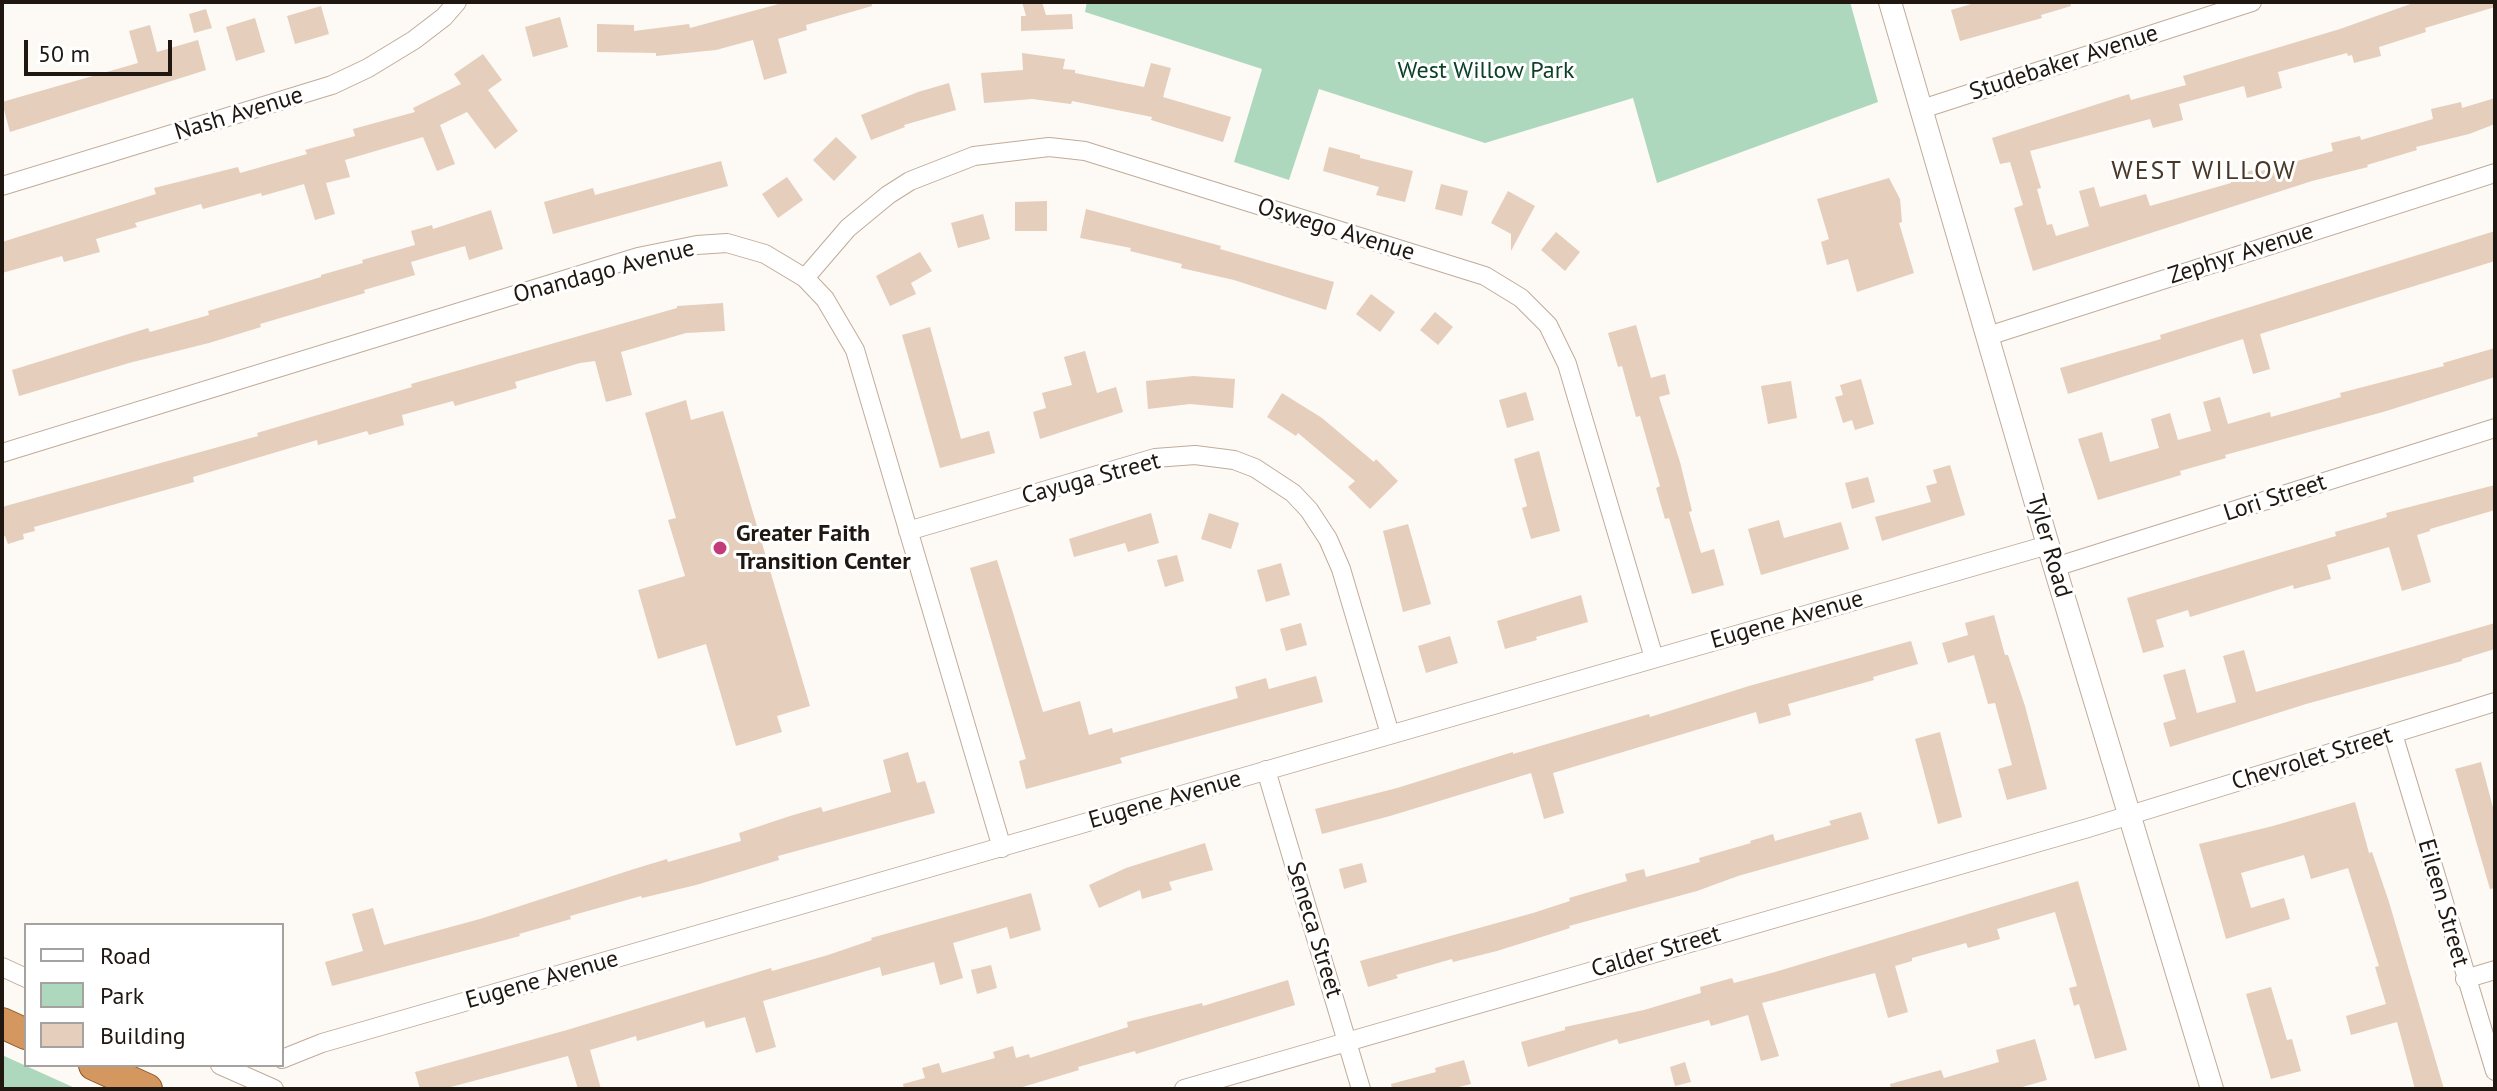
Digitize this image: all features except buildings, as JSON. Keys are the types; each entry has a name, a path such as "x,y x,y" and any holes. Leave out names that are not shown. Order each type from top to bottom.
{"highway":[{"path":"2,1023 24,1033"},
{"path":"98,1067 147,1089"}],"street":[{"name":"Nash Avenue","path":"2,186 332,85 368,68 414,40 444,17 457,2"},
{"name":"Tyler Road","path":"1890,2 2129,815 2205,1087"},
{"name":"Studebaker Avenue","path":"1922,109 2252,2"},
{"name":"Oswego Avenue","path":"805,278 848,228 910,181 974,156 1049,147 1085,151 1485,276 1521,298 1548,325 1567,364 1654,658"},
{"name":"Zephyr Avenue","path":"1988,336 2495,173"},
{"name":"Onandago Avenue","path":"2,453 638,257 697,245 727,243 765,254 805,278 825,299 855,350 1002,848"},
{"name":"Lori Street","path":"2052,556 2495,428"},
{"name":"Cayuga Street","path":"908,531 1155,458 1195,455 1234,460 1255,468 1293,493 1309,510 1328,539 1341,569 1390,734"},
{"name":"Eugene Avenue","path":"284,1058 322,1043 1654,658 2052,556"},
{"name":"Chevrolet Street","path":"2129,815 2495,702"},
{"name":"Eileen Street","path":"2393,734 2495,1071"},
{"name":"Seneca Street","path":"1266,770 1361,1089"},
{"name":"Calder Street","path":"1184,1089 2129,815"},
{"path":"2,967 24,977"},
{"path":"2465,979 2495,970"},
{"path":"224,1067 274,1089"},
{"path":"256,1081 271,1067"}],"green space":[{"name":"West Willow Park","path":"1087,2 1850,2 1878,102 1657,183 1633,98 1485,143 1319,89 1289,180 1234,162 1262,69 1085,12"},
{"path":"2,1055 77,1089 2,1089"}],"place":[{"name":"Greater Faith Transition Center","path":"720,548"}],"district":[{"name":"WEST WILLOW","path":"2204,172"}]}
